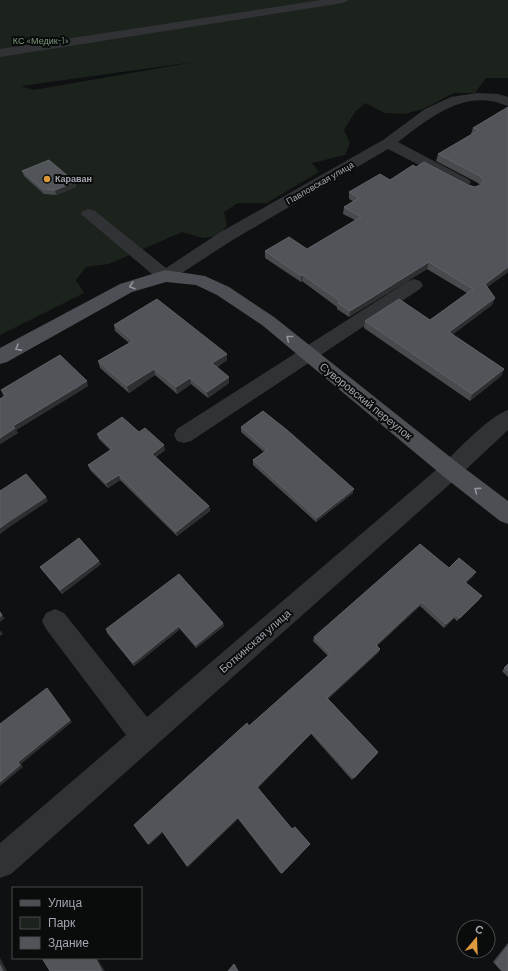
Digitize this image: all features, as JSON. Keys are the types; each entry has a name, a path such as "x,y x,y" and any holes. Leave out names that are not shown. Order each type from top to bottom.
{"main road":[{"name":"Павловская улица","path":"0,358 126,288 165,276 199,280 223,291"},
{"name":"Суворовский переулок","path":"223,291 268,321 451,470 508,514"}],"street":[{"path":"0,53 343,0"},
{"name":"Павловская улица","path":"165,276 225,237 388,143 430,112 456,100 477,97 498,98 508,102"},
{"path":"388,143 472,187"},
{"path":"89,214 165,276"},
{"path":"184,436 414,285"},
{"name":"Боткинская улица","path":"0,863 451,470 493,430 508,418"},
{"path":"55,621 145,737"}],"green space":[{"name":"КС «Медик-1»","path":"0,0 508,0 508,78 486,78 475,93 454,93 423,109 405,114 385,113 365,103 355,112 344,130 350,143 345,155 312,163 319,172 267,203 238,203 224,212 227,226 218,236 203,238 182,232 109,264 86,267 76,280 84,293 0,335","holes":["194,62 34,90 21,86"]}],"building":[{"path":"508,107 508,267 485,284 495,298 449,332 504,369 472,394 365,321 399,299 430,320 473,289 429,262 350,311 338,303 340,301 265,251 289,237 307,249 361,217 344,207 359,198 349,192 380,174 390,180 413,165 416,167 424,162 468,185 475,187 480,185 484,180 480,176 438,154 479,130 473,128"},
{"name":"Караван","path":"49,160 75,182 55,190 43,189 22,171"},
{"path":"157,299 227,354 212,363 229,377 207,392 190,378 176,387 154,369 127,386 98,361 133,341 114,325"},
{"path":"60,355 87,381 13,426 15,428 0,438 0,399 6,395 1,390"},
{"path":"263,411 354,489 317,518 253,460 267,450 241,427"},
{"path":"122,417 139,432 145,428 164,445 152,454 209,506 176,532 119,475 106,483 88,465 112,449 97,434"},
{"path":"26,474 46,497 0,528 0,491"},
{"path":"79,538 99,561 60,590 40,567"},
{"path":"420,544 449,568 459,558 476,572 465,582 482,596 460,618 456,615 446,624 422,602 376,645 380,649 327,698 378,752 354,778 312,732 257,787 292,829 295,827 310,844 282,873 238,817 187,866 162,831 148,844 134,825 247,723 249,726 330,654 314,637"},
{"path":"179,574 223,623 196,645 179,626 133,663 106,629"},
{"path":"508,664 508,671 504,668"},
{"path":"47,688 70,720 18,762 20,765 0,782 0,724"},
{"path":"508,947 508,971 503,971 496,963"},
{"path":"43,959 96,959 102,971 50,971"},
{"path":"234,964 238,971 228,971"}],"place":[{"name":"Караван","path":"47,179"}]}
